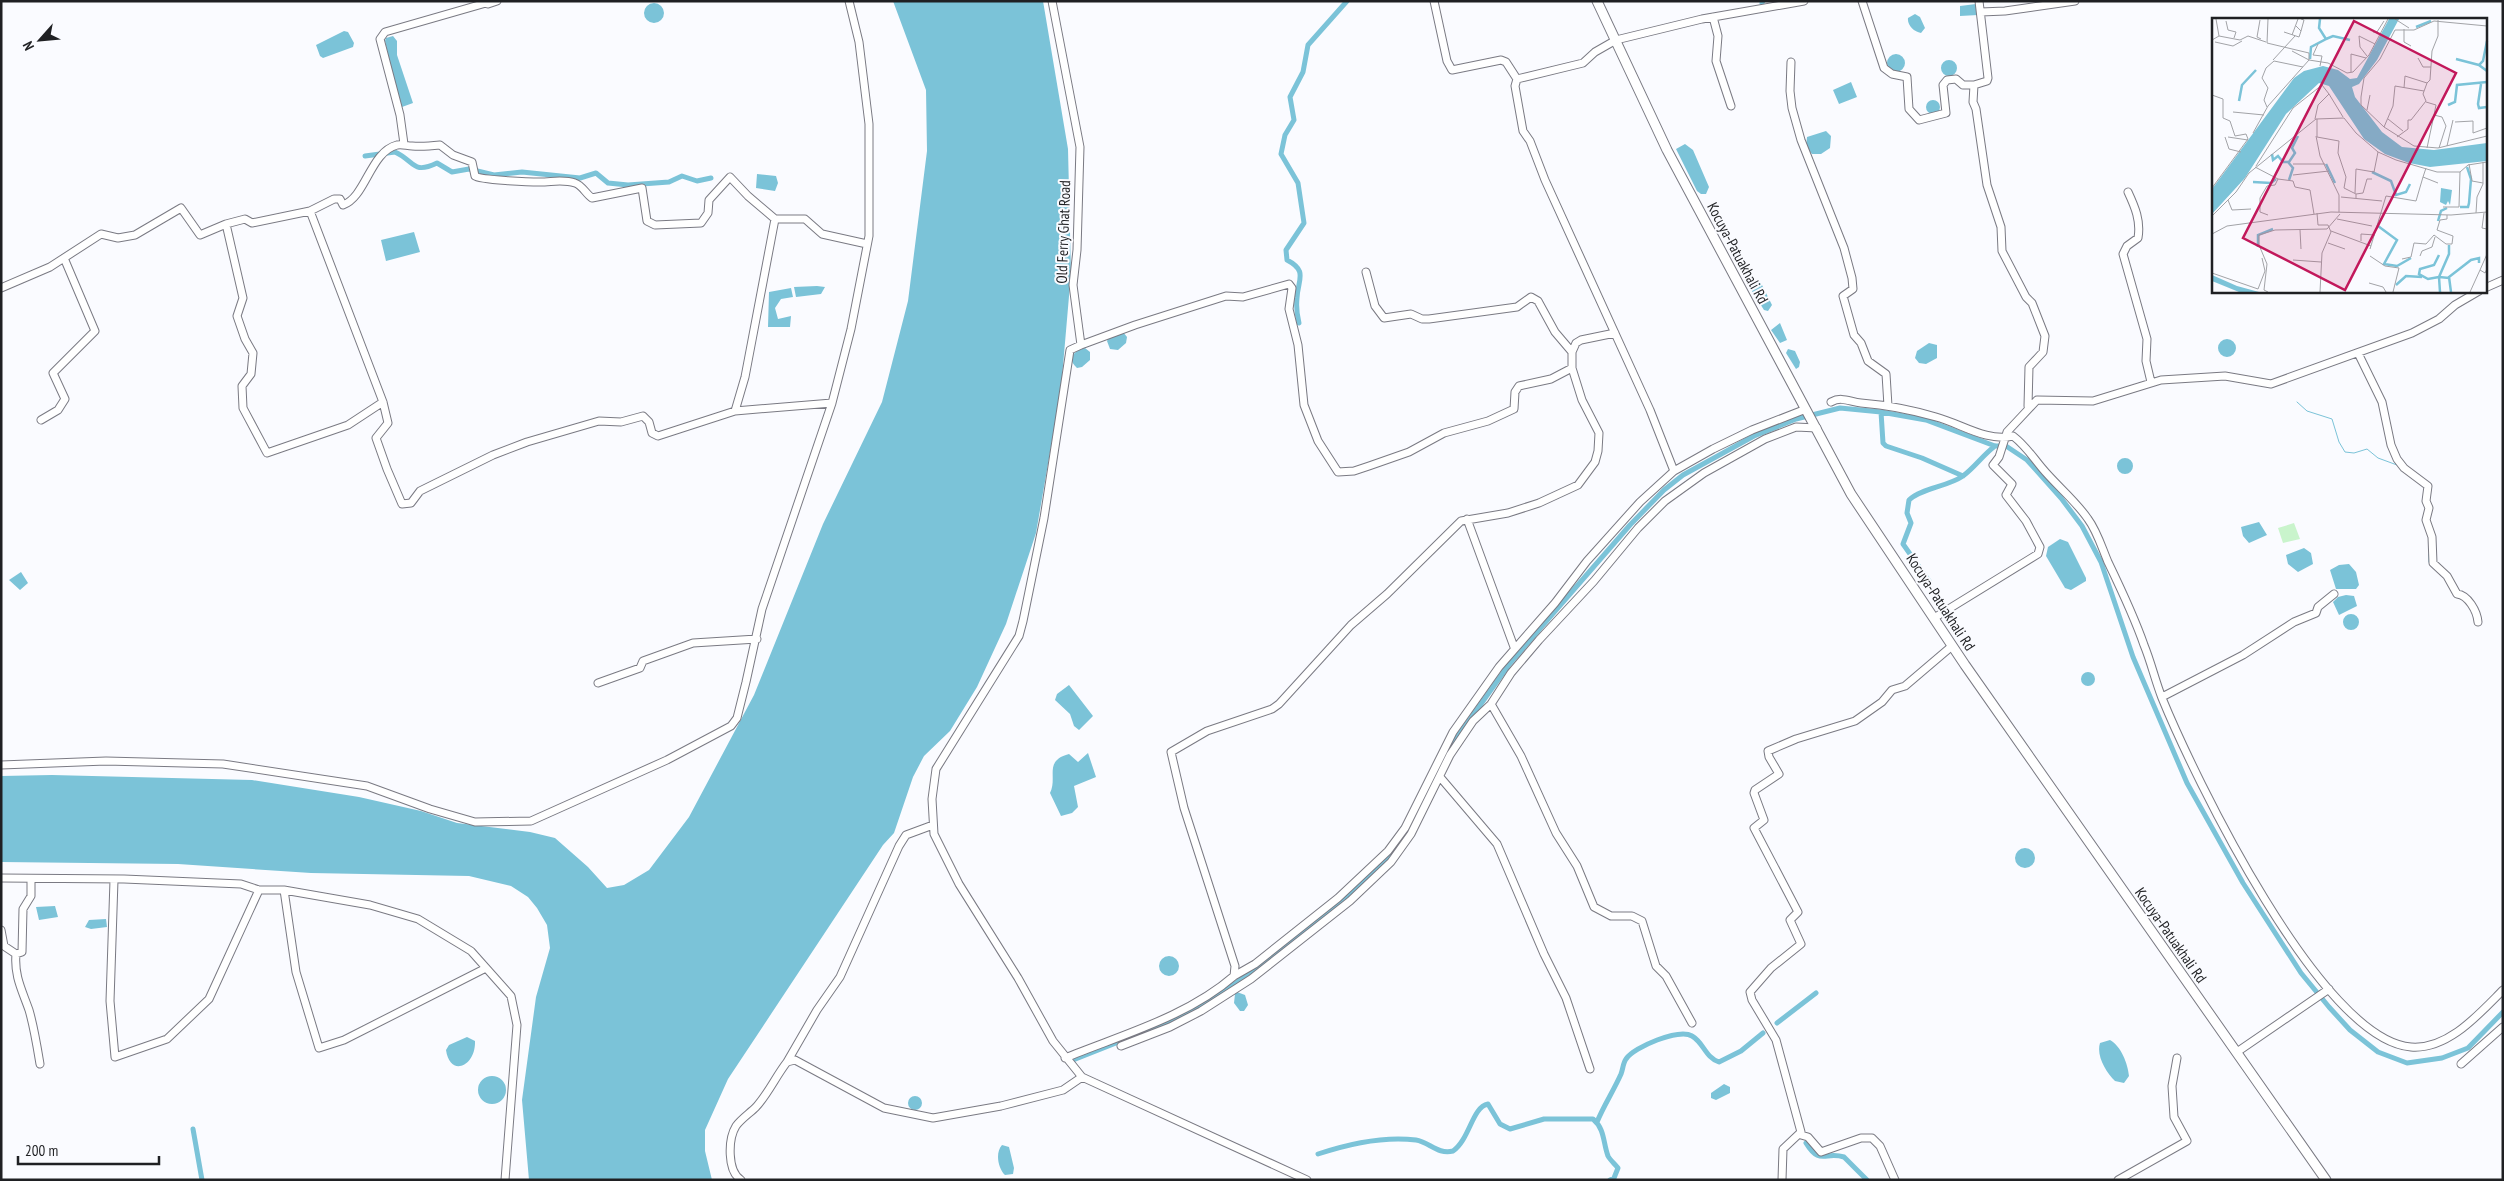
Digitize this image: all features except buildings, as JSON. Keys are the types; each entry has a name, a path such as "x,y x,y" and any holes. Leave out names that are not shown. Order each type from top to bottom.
{"main road":[{"name":"Kocuya-Patuakhali Rd","path":"1597,1 1667,150 1851,494 1952,646 2326,1180"}],"street":[{"path":"404,144 400,115 380,39 381,35 385,32 486,2 497,1"},
{"path":"1,765 106,761 223,764 367,786 430,809 474,822 531,821 667,760 732,726 737,718 757,639 762,609 832,403 851,329 869,236 869,124 859,42 849,1"},
{"name":"Old Ferry Ghat Road","path":"1052,1 1080,147 1077,250 1073,285 1081,345"},
{"path":"1434,1 1447,62 1452,70 1501,60 1506,62 1517,79 1515,86 1523,131 1530,141 1545,180 1650,410 1674,471"},
{"path":"1517,79 1583,63 1595,52 1616,40 1713,17 1804,1"},
{"path":"1862,1 1884,68 1892,74 1907,77 1909,109 1919,120 1946,113 1943,84 1947,80 1956,79 1963,85 1987,82 1979,1"},
{"path":"1981,12 2005,11 2075,1"},
{"path":"1713,17 1718,36 1716,61 1731,106"},
{"path":"1791,62 1790,92 1792,108 1801,140 1837,230 1852,278 1853,289 1843,296 1846,309 1854,335 1861,343 1868,361 1886,374 1888,406"},
{"path":"1974,85 1973,102 1976,109 1985,176 2001,227 2002,251 2026,296 2032,303 2045,336 2043,352 2029,367 2028,406"},
{"path":"1,288 64,258 101,234 118,238 134,235 181,208 200,235 226,224 245,219 252,223 310,211 334,199 340,199 344,205 350,202 370,170 387,149 404,144 421,147 440,145 474,168 476,177 483,180 562,181 577,183 592,198 642,188 647,221 655,225 701,223 708,213 709,200 730,177 748,196 775,219 805,219 822,234 867,244"},
{"path":"2128,192 2138,215 2139,230 2138,238 2127,246 2123,254 2147,339 2146,361 2151,382"},
{"path":"310,211 383,402 388,423 376,438 402,504 411,503 420,491 493,455 527,442 599,421 621,422 643,416 649,422 652,433 658,436 736,412 832,403"},
{"path":"736,412 745,377 775,219"},
{"path":"226,224 243,298 237,316 245,339 253,353 251,374 242,386 243,408 268,453 348,425 383,402"},
{"path":"41,420 58,410 65,399 53,372 95,331 64,258"},
{"path":"1366,272 1375,306 1384,318 1411,314 1422,319 1454,317 1517,307 1531,297 1536,298 1547,314 1555,332 1572,352"},
{"path":"2486,288 2503,280"},
{"path":"1307,1180 1082,1077 1053,1041 1018,978 939,847 932,826 933,784 936,769 1018,636 1044,518 1070,350 1144,322 1226,296 1244,297 1289,284 1292,288 1289,309 1298,344 1304,405 1318,442 1338,472 1370,466 1409,452 1444,433 1458,431 1498,417 1514,409 1515,392 1520,386 1552,379 1572,368"},
{"path":"1934,618 2038,554 2040,547 2026,521 2006,495 2012,484 1993,465 2003,441 2037,400 2093,401 2161,380 2226,376 2271,384 2424,327 2477,292"},
{"path":"1234,976 1235,966 1184,808 1171,752 1206,731 1272,709 1279,704 1350,625 1393,589 1461,522 1467,519 1489,518 1508,513 1560,494 1578,485 1594,462 1599,432 1582,400 1572,368 1572,352 1576,343 1582,340 1615,333"},
{"path":"2358,353 2382,402 2391,445 2397,459 2404,468 2428,486 2426,501 2429,508 2426,520 2432,537 2433,563 2447,576 2455,592 2462,595 2474,608 2478,622"},
{"path":"1831,402 1845,399 1937,417 2003,441 2013,436 2022,443 2089,520 2135,622 2162,697 2212,805 2295,948 2327,990 2369,1028 2393,1041 2410,1047 2431,1045 2447,1038 2503,990"},
{"path":"1065,1058 1184,1008 1203,998 1255,964 1338,898 1388,850 1405,828 1425,784 1456,727 1514,648 1628,514 1674,471 1726,442 1807,410"},
{"path":"1121,1046 1170,1027 1219,1000 1292,949 1350,901 1401,850 1458,742 1476,718 1491,704 1511,673 1538,640 1594,581 1638,528 1664,501 1704,473 1765,439 1796,427 1816,427"},
{"path":"1467,519 1514,648"},
{"path":"2162,697 2235,660 2294,622 2316,613 2318,607 2334,594"},
{"path":"598,683 640,668 643,661 693,643 757,639"},
{"path":"1801,1135 1776,1040 1752,1000 1750,992 1770,968 1801,944 1790,920 1798,912 1754,828 1764,820 1754,793 1755,790 1779,774 1769,757 1768,751 1796,739 1855,721 1882,702 1892,690 1905,686 1952,646"},
{"path":"1491,704 1521,756 1556,833 1577,866 1594,907 1610,916 1632,916 1642,920 1656,966 1666,976 1692,1023"},
{"path":"1440,777 1500,851 1541,948 1566,998 1590,1069"},
{"path":"741,1180 733,1174 732,1168 732,1136 736,1126 757,1106 840,977 899,846 906,835 932,826"},
{"path":"1,878 82,878 241,884 259,890 284,890 370,905 418,919 471,951 511,996 517,1025 505,1180"},
{"path":"16,954 22,952 23,909 30,896 31,879"},
{"path":"114,880 110,1001 115,1057 166,1039 209,999 259,890"},
{"path":"284,890 296,972 319,1048 344,1040 486,968"},
{"path":"1,930 4,946 16,954"},
{"path":"16,954 15,968 17,981 29,1011 40,1064"},
{"path":"2237,1052 2327,990"},
{"path":"2461,1064 2503,1027"},
{"path":"2118,1180 2187,1141 2174,1117 2172,1086 2177,1058"},
{"path":"787,1062 795,1060 884,1108 933,1118 1001,1106 1063,1090 1082,1077"},
{"path":"1782,1180 1783,1149 1801,1135"},
{"path":"1801,1135 1808,1137 1821,1152 1860,1138 1872,1138 1880,1146 1895,1180"}],"green space":[{"path":"2294,523 2300,539 2283,543 2278,528"}],"water":[{"path":"893,1 1043,1 1068,149 1071,273 1061,389 1036,533 1006,624 977,687 950,731 924,756 913,777 894,833 883,845 728,1079 705,1130 705,1151 712,1180 529,1180 522,1100 536,997 550,948 547,925 537,908 528,897 511,886 469,876 311,873 178,864 1,862 1,776 52,775 252,780 359,797 421,811 457,823 530,832 555,838 588,867 607,888 624,885 649,870 689,817 754,695 823,524 882,402 908,301 927,151 926,90"},
{"path":"654,3 661,6 664,13 661,20 654,23 647,20 644,13 647,6"},
{"path":"1976,4 1978,15 1960,16 1960,6"},
{"path":"1915,14 1920,17 1925,28 1921,33 1914,30 1909,23 1908,18"},
{"path":"344,31 348,32 354,43 353,47 323,58 320,56 316,45"},
{"path":"393,36 397,41 397,55 413,103 402,107 399,103 385,41 386,38"},
{"path":"1896,54 1902,57 1905,63 1902,69 1896,72 1890,69 1887,63 1890,57"},
{"path":"1946,60 1952,60 1957,65 1955,74 1946,76 1941,71 1941,65"},
{"path":"1851,82 1857,97 1839,104 1833,90"},
{"path":"1930,100 1936,100 1940,107 1936,114 1930,114 1926,110 1926,104"},
{"path":"1826,131 1831,136 1830,148 1821,154 1812,154 1806,147 1807,137"},
{"path":"1685,144 1693,150 1709,187 1706,194 1701,194 1697,191 1676,149"},
{"path":"757,174 776,176 778,183 775,191 756,188"},
{"path":"414,232 420,252 386,261 381,240"},
{"path":"1757,279 1772,305 1768,311 1764,310 1748,285"},
{"path":"794,287 825,287 821,294 796,297"},
{"path":"791,288 793,297 781,299 775,308 778,319 791,316 790,327 768,327 769,292"},
{"path":"1780,323 1787,340 1780,343 1771,330"},
{"path":"1123,332 1127,337 1126,343 1118,350 1110,349 1107,341 1109,337"},
{"path":"2227,339 2233,342 2236,348 2233,354 2227,357 2221,354 2218,348 2221,342"},
{"path":"1929,343 1937,345 1937,358 1926,364 1919,363 1915,358 1917,351"},
{"path":"1085,348 1090,352 1090,360 1082,367 1077,368 1072,361 1073,355"},
{"path":"1788,349 1795,351 1800,362 1799,367 1796,369 1786,353"},
{"path":"2125,458 2131,460 2133,466 2131,472 2125,474 2119,472 2117,466 2119,460"},
{"path":"2259,522 2267,535 2249,543 2243,536 2241,527"},
{"path":"2060,539 2068,542 2086,578 2086,581 2071,590 2065,588 2046,556 2048,547"},
{"path":"2304,548 2311,553 2313,564 2298,572 2288,564 2286,555"},
{"path":"2349,564 2356,572 2359,585 2356,589 2336,589 2330,570 2339,565"},
{"path":"21,572 28,583 20,590 9,580"},
{"path":"2354,596 2357,606 2339,615 2333,602 2338,597"},
{"path":"2351,614 2359,622 2351,630 2343,622"},
{"path":"2085,672 2091,672 2095,679 2091,686 2085,686 2081,682 2081,676"},
{"path":"1069,685 1093,716 1079,730 1074,726 1070,714 1055,700 1057,694"},
{"path":"1088,753 1096,777 1074,786 1078,807 1072,813 1061,816 1050,793 1054,765 1061,757 1069,754 1078,762"},
{"path":"2025,848 2032,851 2035,858 2032,865 2025,868 2018,865 2015,858 2018,851"},
{"path":"55,906 58,917 39,920 36,907"},
{"path":"106,919 107,927 91,929 85,927 89,920"},
{"path":"1169,956 1176,959 1179,966 1176,973 1169,976 1162,973 1159,966 1162,959"},
{"path":"1237,992 1245,995 1248,1005 1244,1011 1240,1011 1234,1003"},
{"path":"467,1037 475,1041 471,1057 462,1065 452,1064 448,1059 446,1050 449,1045"},
{"path":"2110,1040 2121,1051 2127,1066 2129,1076 2124,1083 2115,1081 2108,1073 2099,1053 2100,1043"},
{"path":"492,1076 502,1080 506,1090 502,1100 492,1104 482,1100 478,1090 482,1080"},
{"path":"1724,1084 1730,1087 1730,1093 1716,1100 1711,1098 1711,1093"},
{"path":"912,1096 918,1096 922,1103 918,1110 912,1110 908,1106 908,1100"},
{"path":"1002,1145 1009,1147 1014,1168 1013,1174 1005,1175 1001,1168 998,1156"}],"waterway":[{"path":"1299,323 1297,305 1300,272 1294,264 1287,260 1286,250 1304,223 1298,183 1281,154 1285,135 1294,120 1290,97 1303,72 1308,45 1347,1"},
{"path":"365,156 395,152 418,167 423,168 437,163 452,172 469,169 494,175 522,172 580,178 596,173 608,183 628,185 669,182 682,176 697,181 711,178"},
{"path":"2297,402 2307,411 2332,419 2339,442 2345,452 2354,453 2367,449 2378,458 2397,465"},
{"path":"1073,1060 1164,1024 1219,995 1270,959 1345,899 1374,873 1404,838 1449,749 1510,663 1630,525 1664,490 1683,475 1754,436 1796,419 1840,408 1881,412 1926,420 1995,446 2006,446 2027,460 2061,498 2082,526 2101,562 2133,657 2187,783 2243,883 2301,973 2350,1030 2378,1052 2407,1063 2442,1058 2468,1048 2503,1012"},
{"path":"1881,412 1883,443 1886,446 1922,458 1963,476"},
{"path":"1929,581 1903,544 1911,523 1907,513 1909,500 1921,493 1957,480 1995,446"},
{"path":"2429,554 2429,562 2433,568"},
{"path":"1777,1023 1816,993"},
{"path":"1597,1122 1621,1074 1625,1061 1631,1054 1647,1044 1668,1037 1686,1034 1696,1039 1711,1057 1719,1062 1741,1051 1763,1033"},
{"path":"1318,1154 1354,1144 1391,1139 1416,1140 1438,1150 1453,1151 1459,1146 1478,1111 1488,1104 1500,1124 1510,1129 1544,1119 1593,1119 1600,1127 1608,1156 1618,1168 1614,1178 1610,1180"},
{"path":"193,1129 202,1180"},
{"path":"1806,1143 1819,1156 1844,1157 1867,1180"}]}
